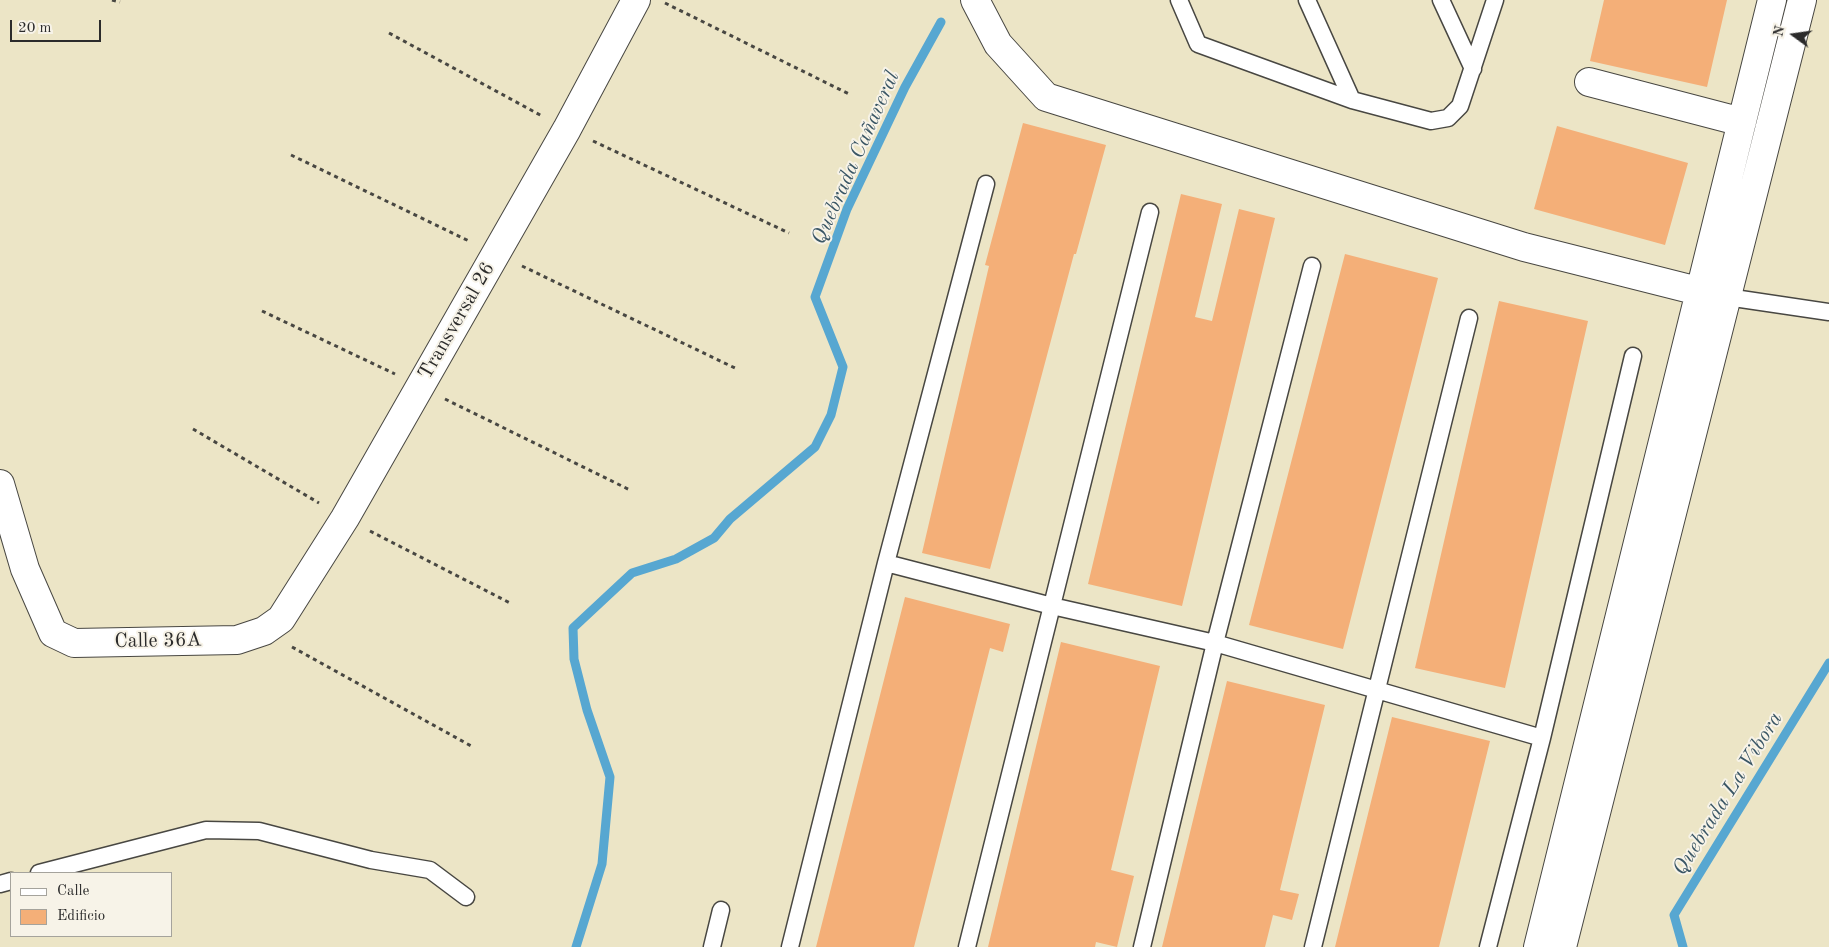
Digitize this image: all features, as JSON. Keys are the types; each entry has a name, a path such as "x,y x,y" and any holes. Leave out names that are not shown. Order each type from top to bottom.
{"street":[{"name":"Transversal 26","path":"264,632 282,619 346,518 567,129 636,0"},
{"path":"975,0 998,44 1046,96 1524,247 1699,292 1727,297"},
{"path":"1538,947 1772,0"},
{"path":"1562,947 1802,0"},
{"path":"1589,82 1742,122"},
{"name":"Calle 36A","path":"0,484 26,570 53,633 74,643 237,640 264,632"}],"lane":[{"path":"1179,0 1198,44 1352,100 1431,121 1448,118 1460,106 1495,0"},
{"path":"1307,0 1352,100"},
{"path":"1441,0 1473,69"},
{"path":"790,947 886,563 986,184"},
{"path":"967,947 1150,212"},
{"path":"1142,947 1215,643 1312,266"},
{"path":"1727,297 1829,312"},
{"path":"1313,947 1469,318"},
{"path":"1488,947 1542,738 1633,356"},
{"path":"886,563 1052,606 1215,643 1542,738"},
{"path":"43,872 206,830 259,831 371,860 430,870 466,897"},
{"path":"712,947 721,910"}],"path":[{"path":"112,0 120,2"},
{"path":"660,0 849,94"},
{"path":"264,632 473,747"}],"building":[{"path":"1604,0 1727,0 1707,87 1590,61"},
{"path":"1023,123 1106,145 1076,254 1074,254 990,569 922,553 989,266 985,265"},
{"path":"1557,126 1688,163 1665,245 1534,209"},
{"path":"1181,194 1222,204 1195,317 1212,321 1239,209 1275,218 1182,606 1088,584"},
{"path":"1345,254 1438,278 1343,649 1249,625"},
{"path":"1499,301 1588,321 1505,688 1415,668"},
{"path":"905,597 1010,624 1003,652 990,648 914,947 816,947"},
{"path":"1061,642 1160,666 1111,870 1134,876 1117,947 1096,942 1095,947 988,947"},
{"path":"1227,681 1325,705 1280,890 1299,894 1292,920 1273,915 1265,947 1162,947"},
{"path":"1392,717 1490,741 1439,947 1335,947"}],"waterway":[{"name":"Quebrada Cañaveral","path":"576,947 602,864 610,777 587,710 574,659 573,628 632,573 676,559 714,538 730,519 815,447 831,415 843,367 815,297 847,209 905,87 941,22"},
{"name":"Quebrada La Vibora","path":"1683,947 1674,915 1829,663"}]}
